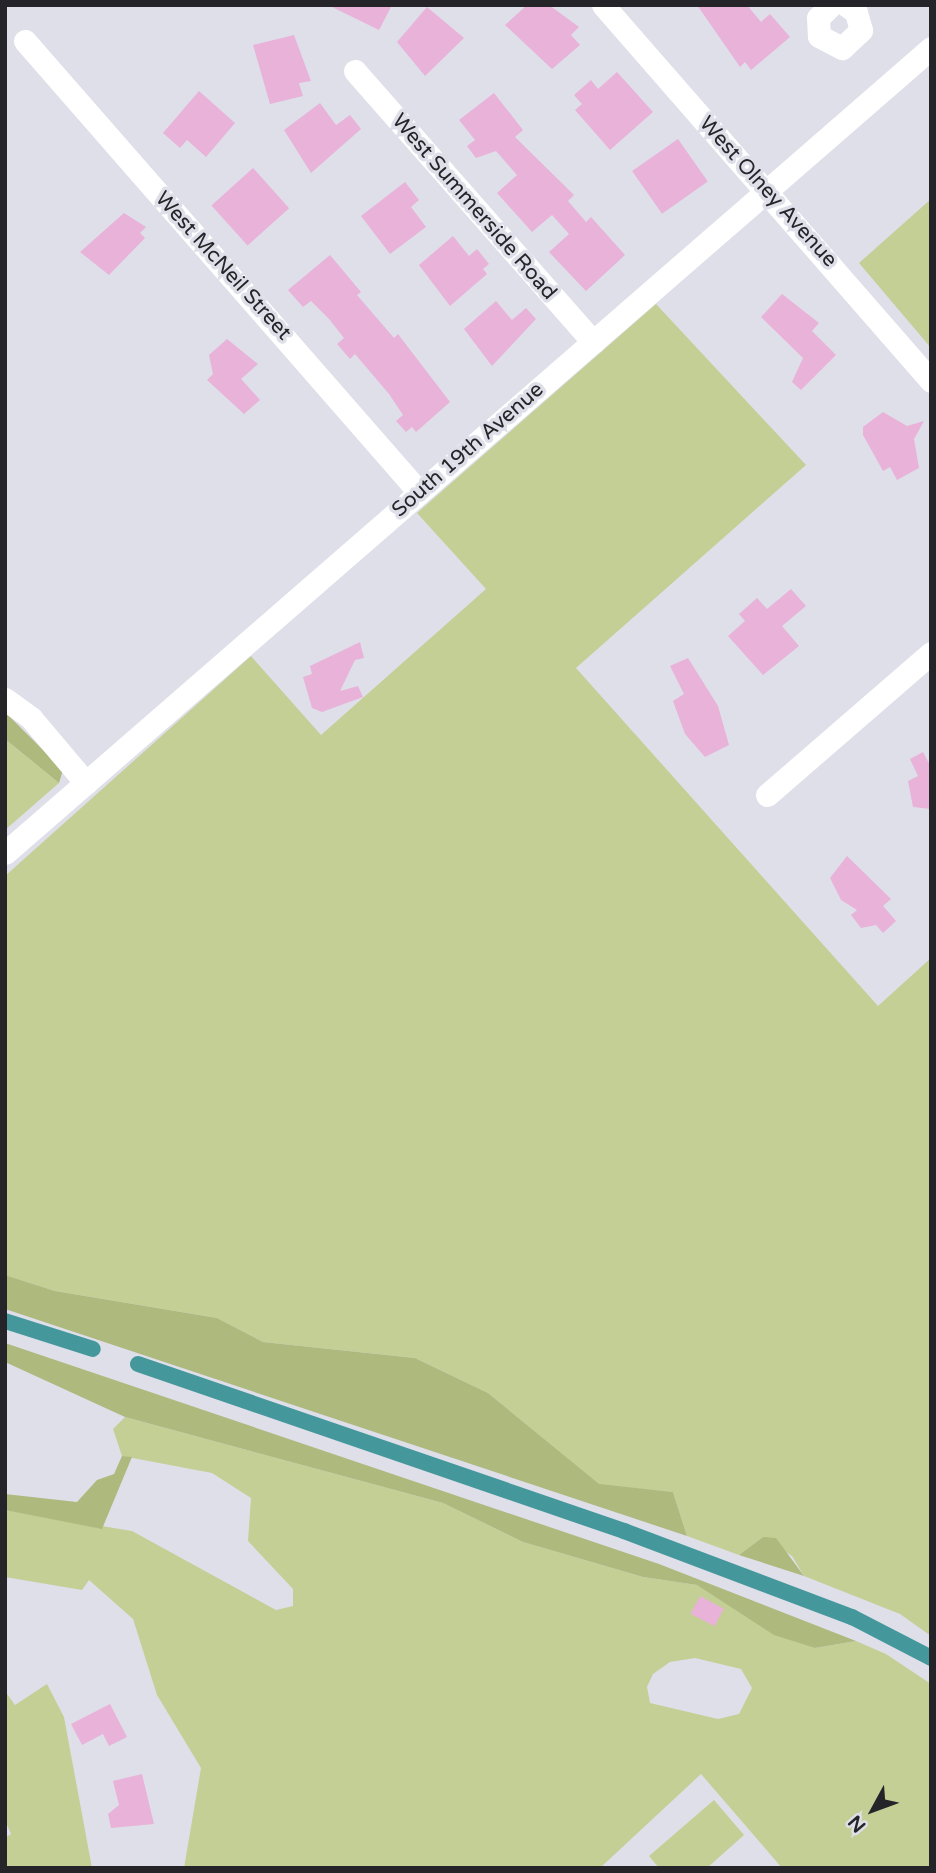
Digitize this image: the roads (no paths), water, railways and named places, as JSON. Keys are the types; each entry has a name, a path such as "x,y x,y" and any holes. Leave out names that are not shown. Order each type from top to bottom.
{"street":[{"name":"West Olney Avenue","path":"603,5 931,381"},
{"path":"821,8 819,36 842,48 861,30 856,12 846,5"},
{"name":"West McNeil Street","path":"25,41 419,492"},
{"name":"South 19th Avenue","path":"5,853 931,48"},
{"name":"West Summerside Road","path":"355,71 593,342"},
{"path":"767,795 931,653"},
{"path":"5,699 30,718 86,783"}],"waterway":[{"path":"5,1321 93,1349"},
{"path":"138,1364 624,1531 852,1617 931,1658"}]}
